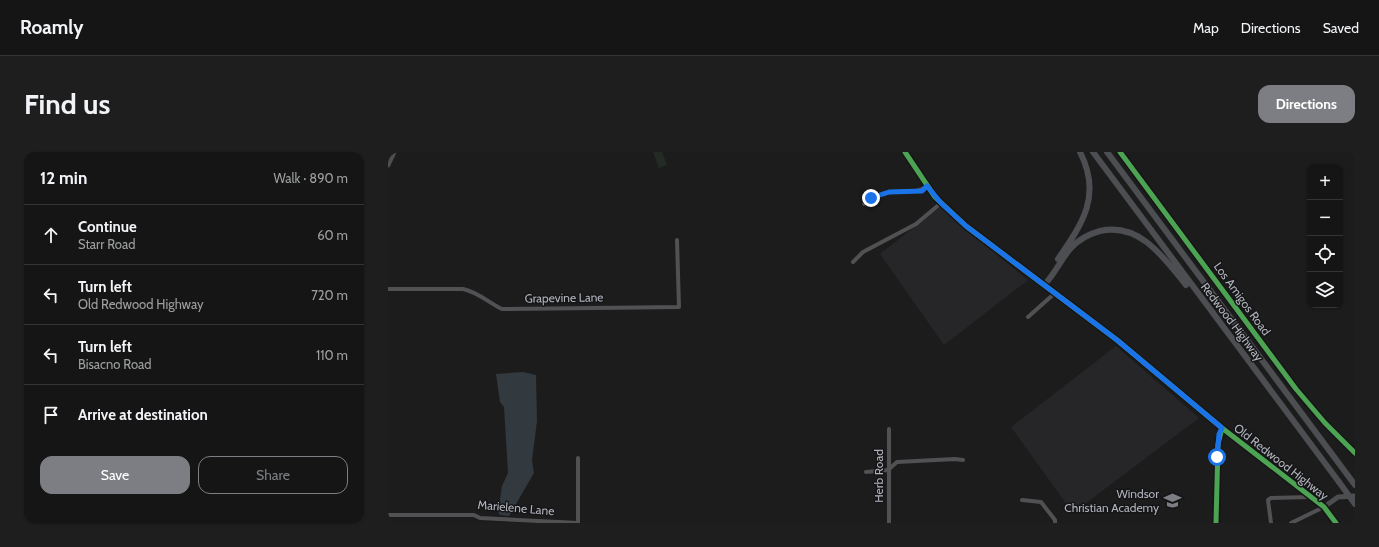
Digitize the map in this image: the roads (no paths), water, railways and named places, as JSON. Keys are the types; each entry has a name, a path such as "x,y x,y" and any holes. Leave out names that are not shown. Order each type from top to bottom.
{"highway":[{"path":"1044,285 1048,275 1081,225 1087,211 1090,191 1089,173 1080,152"},
{"name":"Redwood Highway","path":"1093,152 1355,504"},
{"name":"Redwood Highway","path":"1107,152 1354,485"},
{"path":"1044,285 1071,249 1080,240 1096,232 1120,229 1135,234 1152,247 1220,324"}],"main road":[{"path":"388,165 394,152"},
{"name":"Old Redwood Highway","path":"905,152 927,186 941,203 966,226 1117,340 1222,428 1324,507 1336,523"},
{"path":"1324,507 1338,497 1355,496"}],"street":[{"name":"Los Amigos Road","path":"1120,152 1296,389 1344,444 1355,453"},
{"path":"864,204 878,194 899,191 917,192 922,191 927,186"},
{"path":"853,262 868,249 916,224 941,203"},
{"name":"Grapevine Lane","path":"388,289 463,289 471,291 492,305 502,309 679,307 677,240"},
{"path":"1028,318 1055,293"},
{"path":"1216,523 1218,444 1222,428"},
{"name":"Herb Road","path":"889,429 889,523"},
{"name":"Marielene Lane","path":"388,515 474,515 480,518 578,523 578,458"},
{"path":"866,472 888,470 897,462 955,459 963,460"},
{"path":"1271,523 1268,500 1271,498 1310,497"},
{"path":"1022,500 1041,502 1055,520 1055,523"},
{"path":"1291,523 1324,507"}],"place":[{"name":"Windsor Christian Academy","path":"1172,501"}]}
